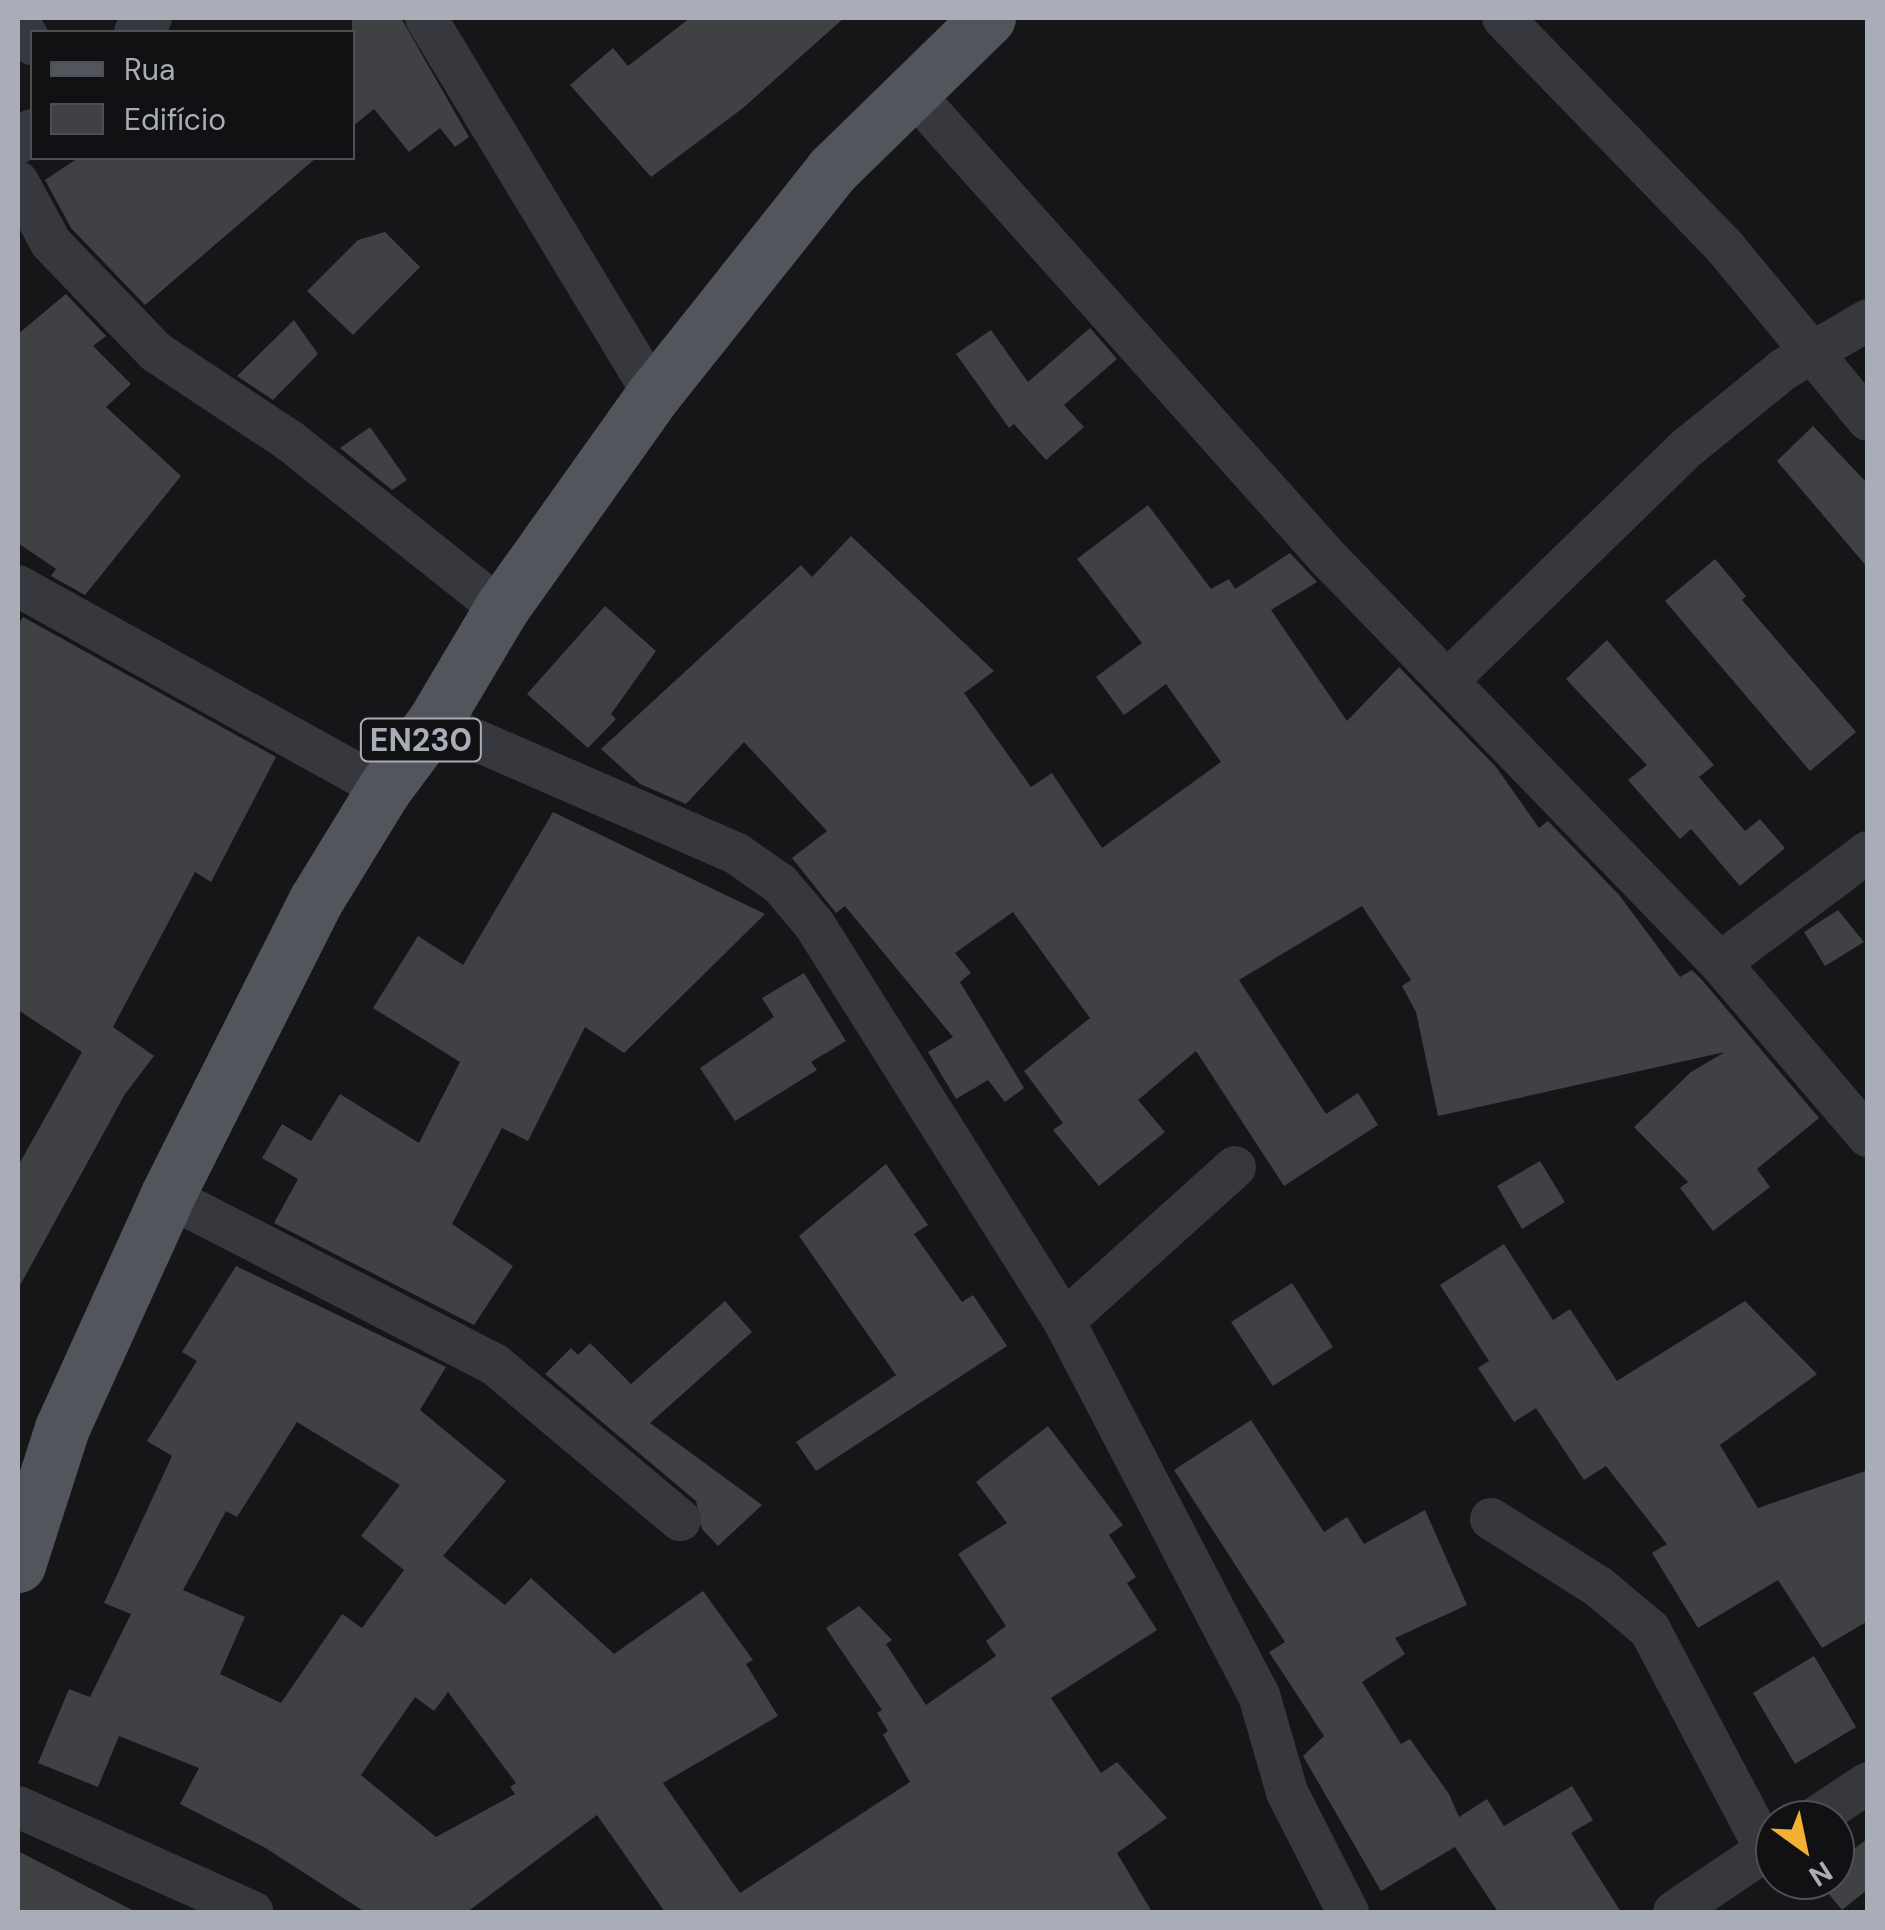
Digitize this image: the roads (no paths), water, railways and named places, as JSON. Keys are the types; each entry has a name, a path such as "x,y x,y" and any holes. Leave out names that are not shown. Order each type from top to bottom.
{"main road":[{"name":"EN230","path":"18,1565 62,1428 167,1196 316,900 384,788 434,722 501,609 654,394 832,170 988,18"}],"street":[{"path":"426,18 654,394"},
{"path":"1504,18 1724,246 1868,420"},
{"path":"912,92 1329,559 1720,963 1868,1136"},
{"path":"18,182 51,243 156,352 278,432 501,609"},
{"path":"1447,681 1688,447 1784,369 1818,355 1868,320"},
{"path":"18,586 384,788"},
{"path":"434,722 737,854 780,884 844,970 1064,1322 1259,1695 1288,1792 1348,1912"},
{"path":"1720,963 1868,852"},
{"path":"1064,1322 1235,1166"},
{"path":"167,1196 494,1364 680,1520"},
{"path":"1491,1520 1599,1587 1650,1630 1755,1820"},
{"path":"1842,1800 1868,1783"},
{"path":"18,1807 252,1912"},
{"path":"1674,1912 1755,1857"}]}
